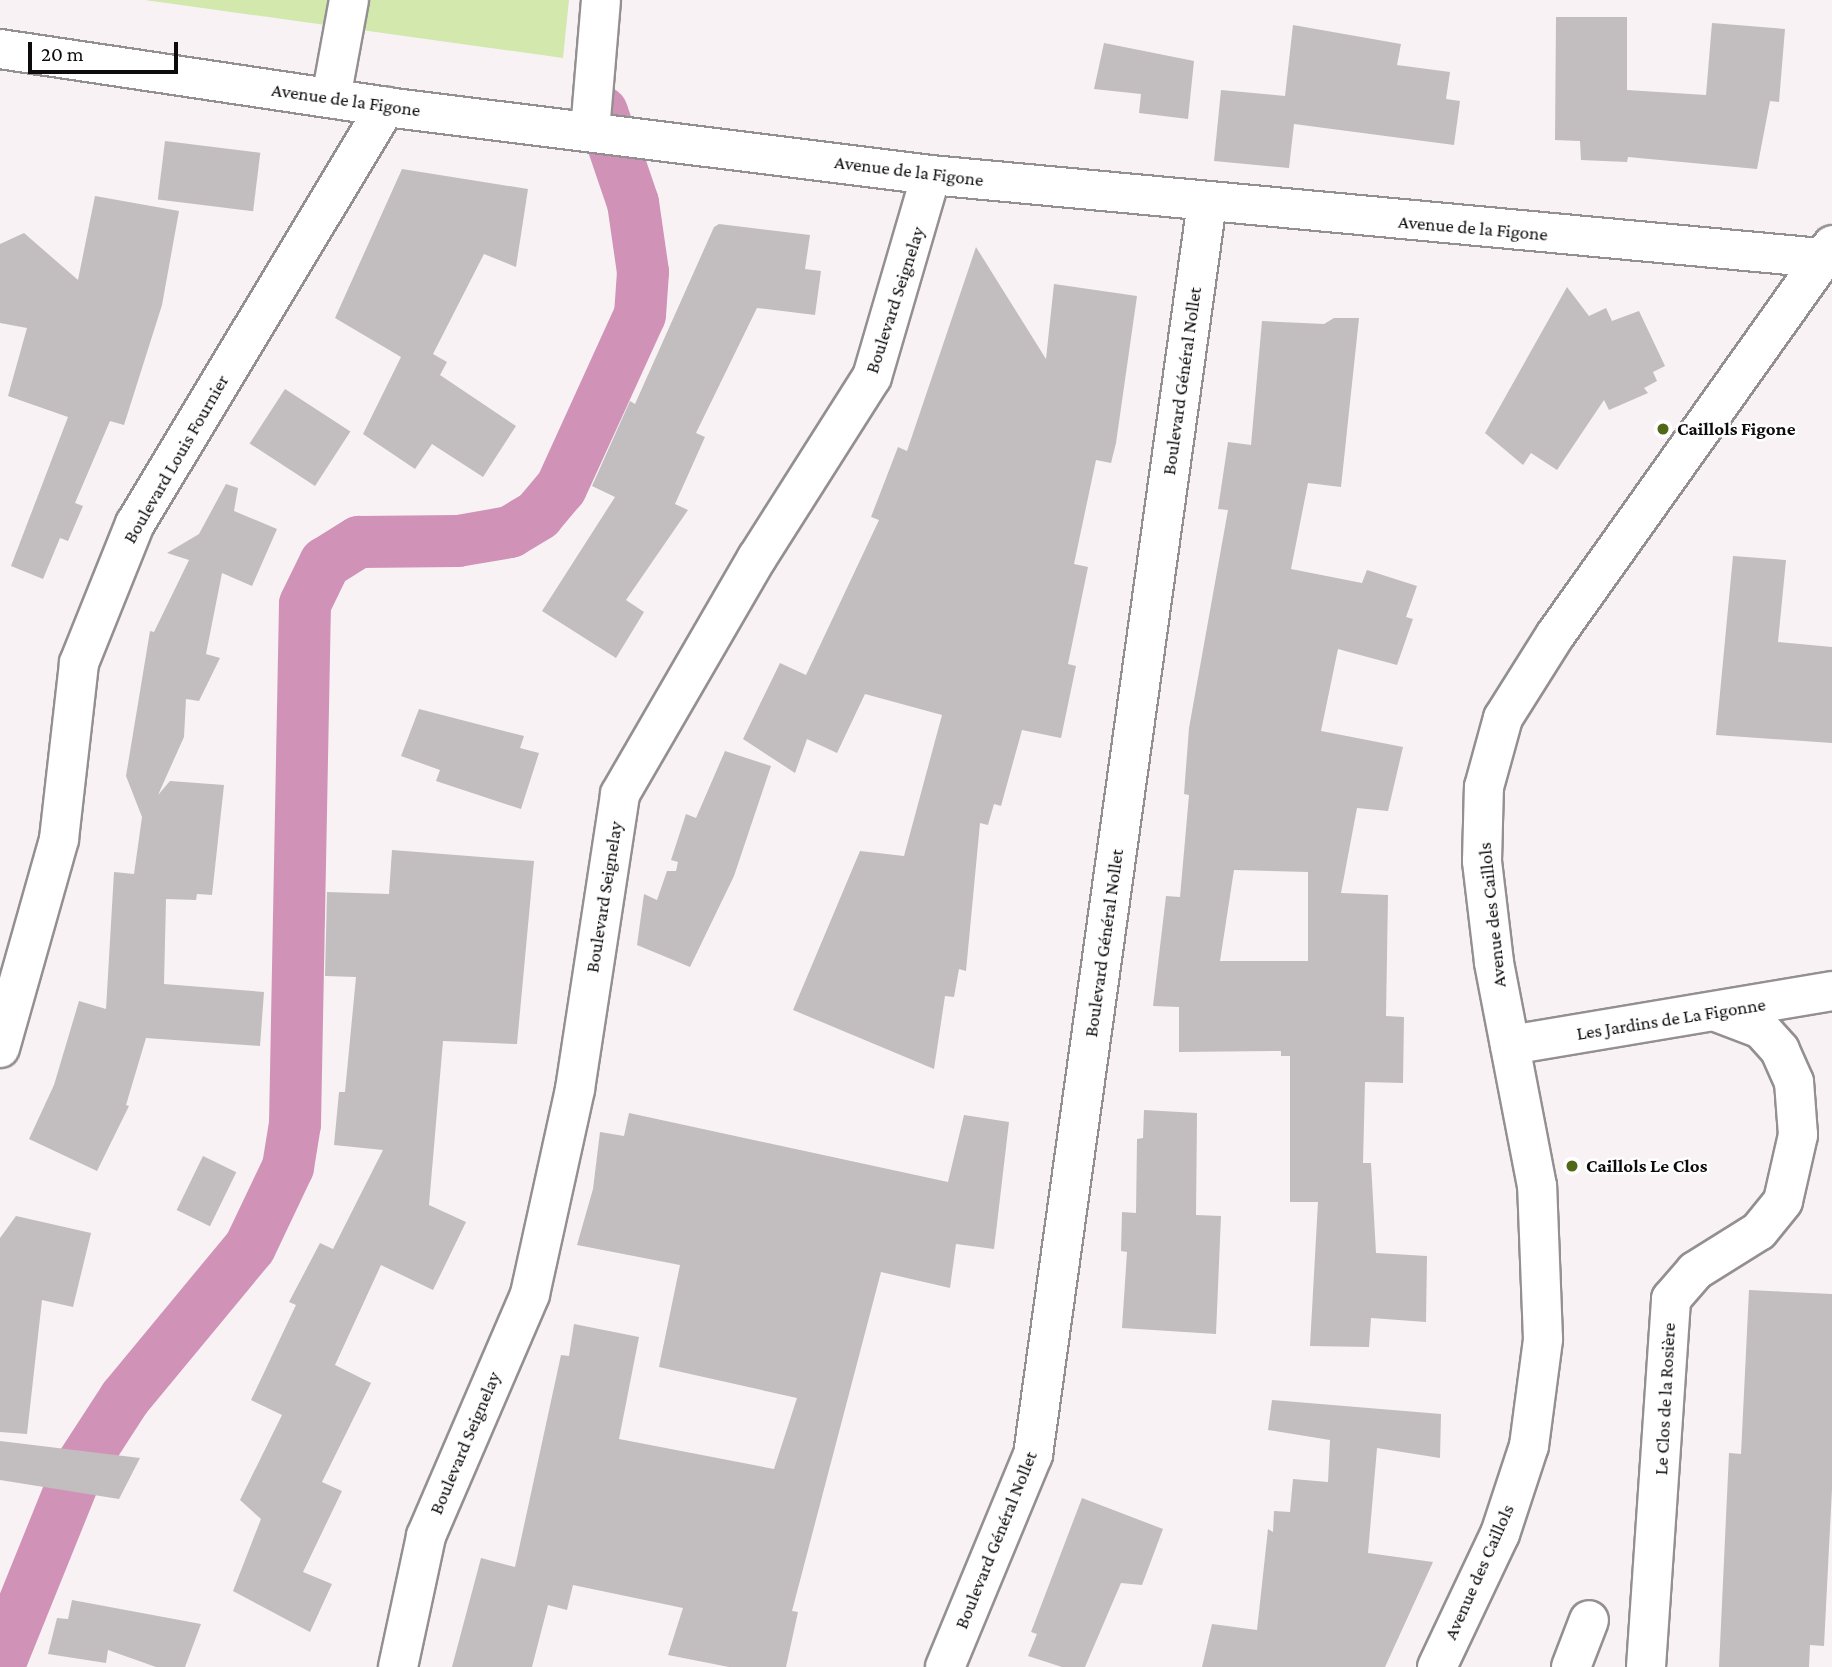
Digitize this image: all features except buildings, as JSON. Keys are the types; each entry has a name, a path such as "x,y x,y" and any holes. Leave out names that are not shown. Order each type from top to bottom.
{"street":[{"path":"331,98 349,0"},
{"path":"573,129 601,0"},
{"name":"Avenue de la Figone","path":"0,48 386,107 931,175 1208,203 1827,252"},
{"name":"Boulevard Louis Fournier","path":"0,1048 59,839 79,663 135,524 386,107"},
{"name":"Boulevard Seignelay","path":"398,1667 426,1536 530,1294 575,1089 620,794 757,558 872,377 931,175"},
{"name":"Boulevard Général Nollet","path":"945,1667 1033,1455 1208,203"},
{"name":"Avenue des Caillols","path":"1437,1667 1504,1522 1529,1446 1541,1353 1537,1186 1510,1045 1482,862 1484,786 1503,718 1556,634 1827,252"},
{"name":"Les Jardins de La Figonne","path":"1510,1045 1719,1013 1832,991"},
{"name":"Le Clos de la Rosière","path":"1646,1667 1671,1299 1695,1271 1759,1231 1783,1201 1798,1135 1794,1082 1780,1050 1761,1029 1719,1013"},
{"path":"1571,1667 1589,1620"}],"green space":[{"path":"145,0 569,0 563,58"}],"waterway":[{"path":"0,1663 77,1472 125,1398 250,1247 288,1167 295,1124 305,604 325,563 359,542 458,541 510,532 538,515 561,488 640,315 643,272 633,203 602,112"}],"place":[{"name":"Caillols Figone","path":"1663,429"},
{"name":"Caillols Le Clos","path":"1572,1166"}]}
